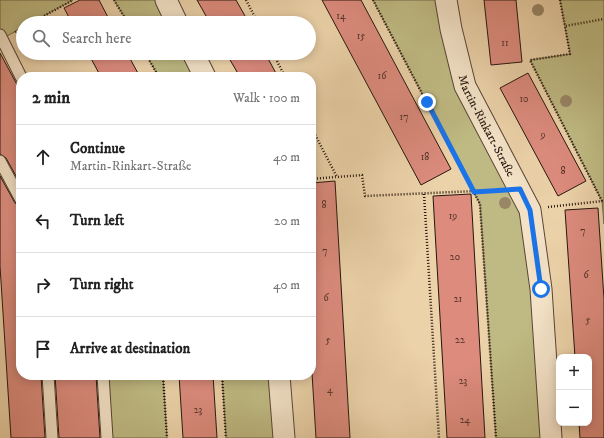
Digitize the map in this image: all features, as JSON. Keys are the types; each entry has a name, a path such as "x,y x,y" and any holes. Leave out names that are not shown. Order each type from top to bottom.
{"street":[{"path":"166,0 174,16"},
{"name":"Martin-Rinkart-Straße","path":"446,0 451,30 465,86 530,210 541,289 551,438"},
{"path":"196,60 202,72"},
{"path":"279,380 284,438"}],"lane":[{"path":"0,35 18,72"},
{"path":"0,161 16,191"},
{"path":"48,380 52,438"},
{"path":"103,380 107,438"}],"path":[{"path":"44,16 73,0"},
{"path":"114,0 124,16"},
{"path":"246,0 254,16"},
{"path":"373,0 480,204 496,438"},
{"path":"530,210 603,201 530,60 570,54 560,0"},
{"path":"565,26 604,19"},
{"path":"149,60 156,72"},
{"path":"277,60 283,72"},
{"path":"316,136 337,177"},
{"path":"316,179 362,175 365,196 520,189"},
{"path":"424,194 440,438"},
{"path":"163,380 167,438"},
{"path":"222,380 226,438"}],"shaded area":[{"path":"0,0 73,0 44,16 16,16 16,31 2,39 0,35"},
{"path":"114,0 166,0 174,16 124,16"},
{"path":"373,0 446,0 451,29 520,189 551,438 496,438 480,204"},
{"path":"560,0 604,0 604,224 602,201 530,60 570,54"},
{"path":"149,60 196,60 202,72 156,72"},
{"path":"103,380 163,380 167,438 107,438"},
{"path":"222,380 279,380 284,438 226,438"}],"building":[{"path":"80,0 99,0 107,16 68,16 64,8"},
{"path":"197,0 236,0 245,16 206,16"},
{"path":"322,0 361,0 451,169 421,185"},
{"path":"484,0 516,0 522,62 491,65"},
{"path":"0,53 16,83 16,176 6,158 0,154"},
{"path":"92,60 131,60 137,72 98,72"},
{"path":"230,60 269,60 275,72 237,72"},
{"path":"528,73 586,181 558,196 500,88"},
{"path":"0,176 16,204 16,380 41,380 45,438 11,438 0,266"},
{"path":"335,181 350,438 316,438 312,380 316,380 316,183"},
{"path":"471,194 485,438 447,438 433,196"},
{"path":"598,208 604,299 604,438 580,438 579,426 592,426 592,354 575,354 565,210"},
{"path":"55,380 96,380 100,438 59,438"},
{"path":"179,380 213,380 217,438 183,438"}],"route":[{"path":"427,102 474,192 520,189 530,210 541,289"}]}
